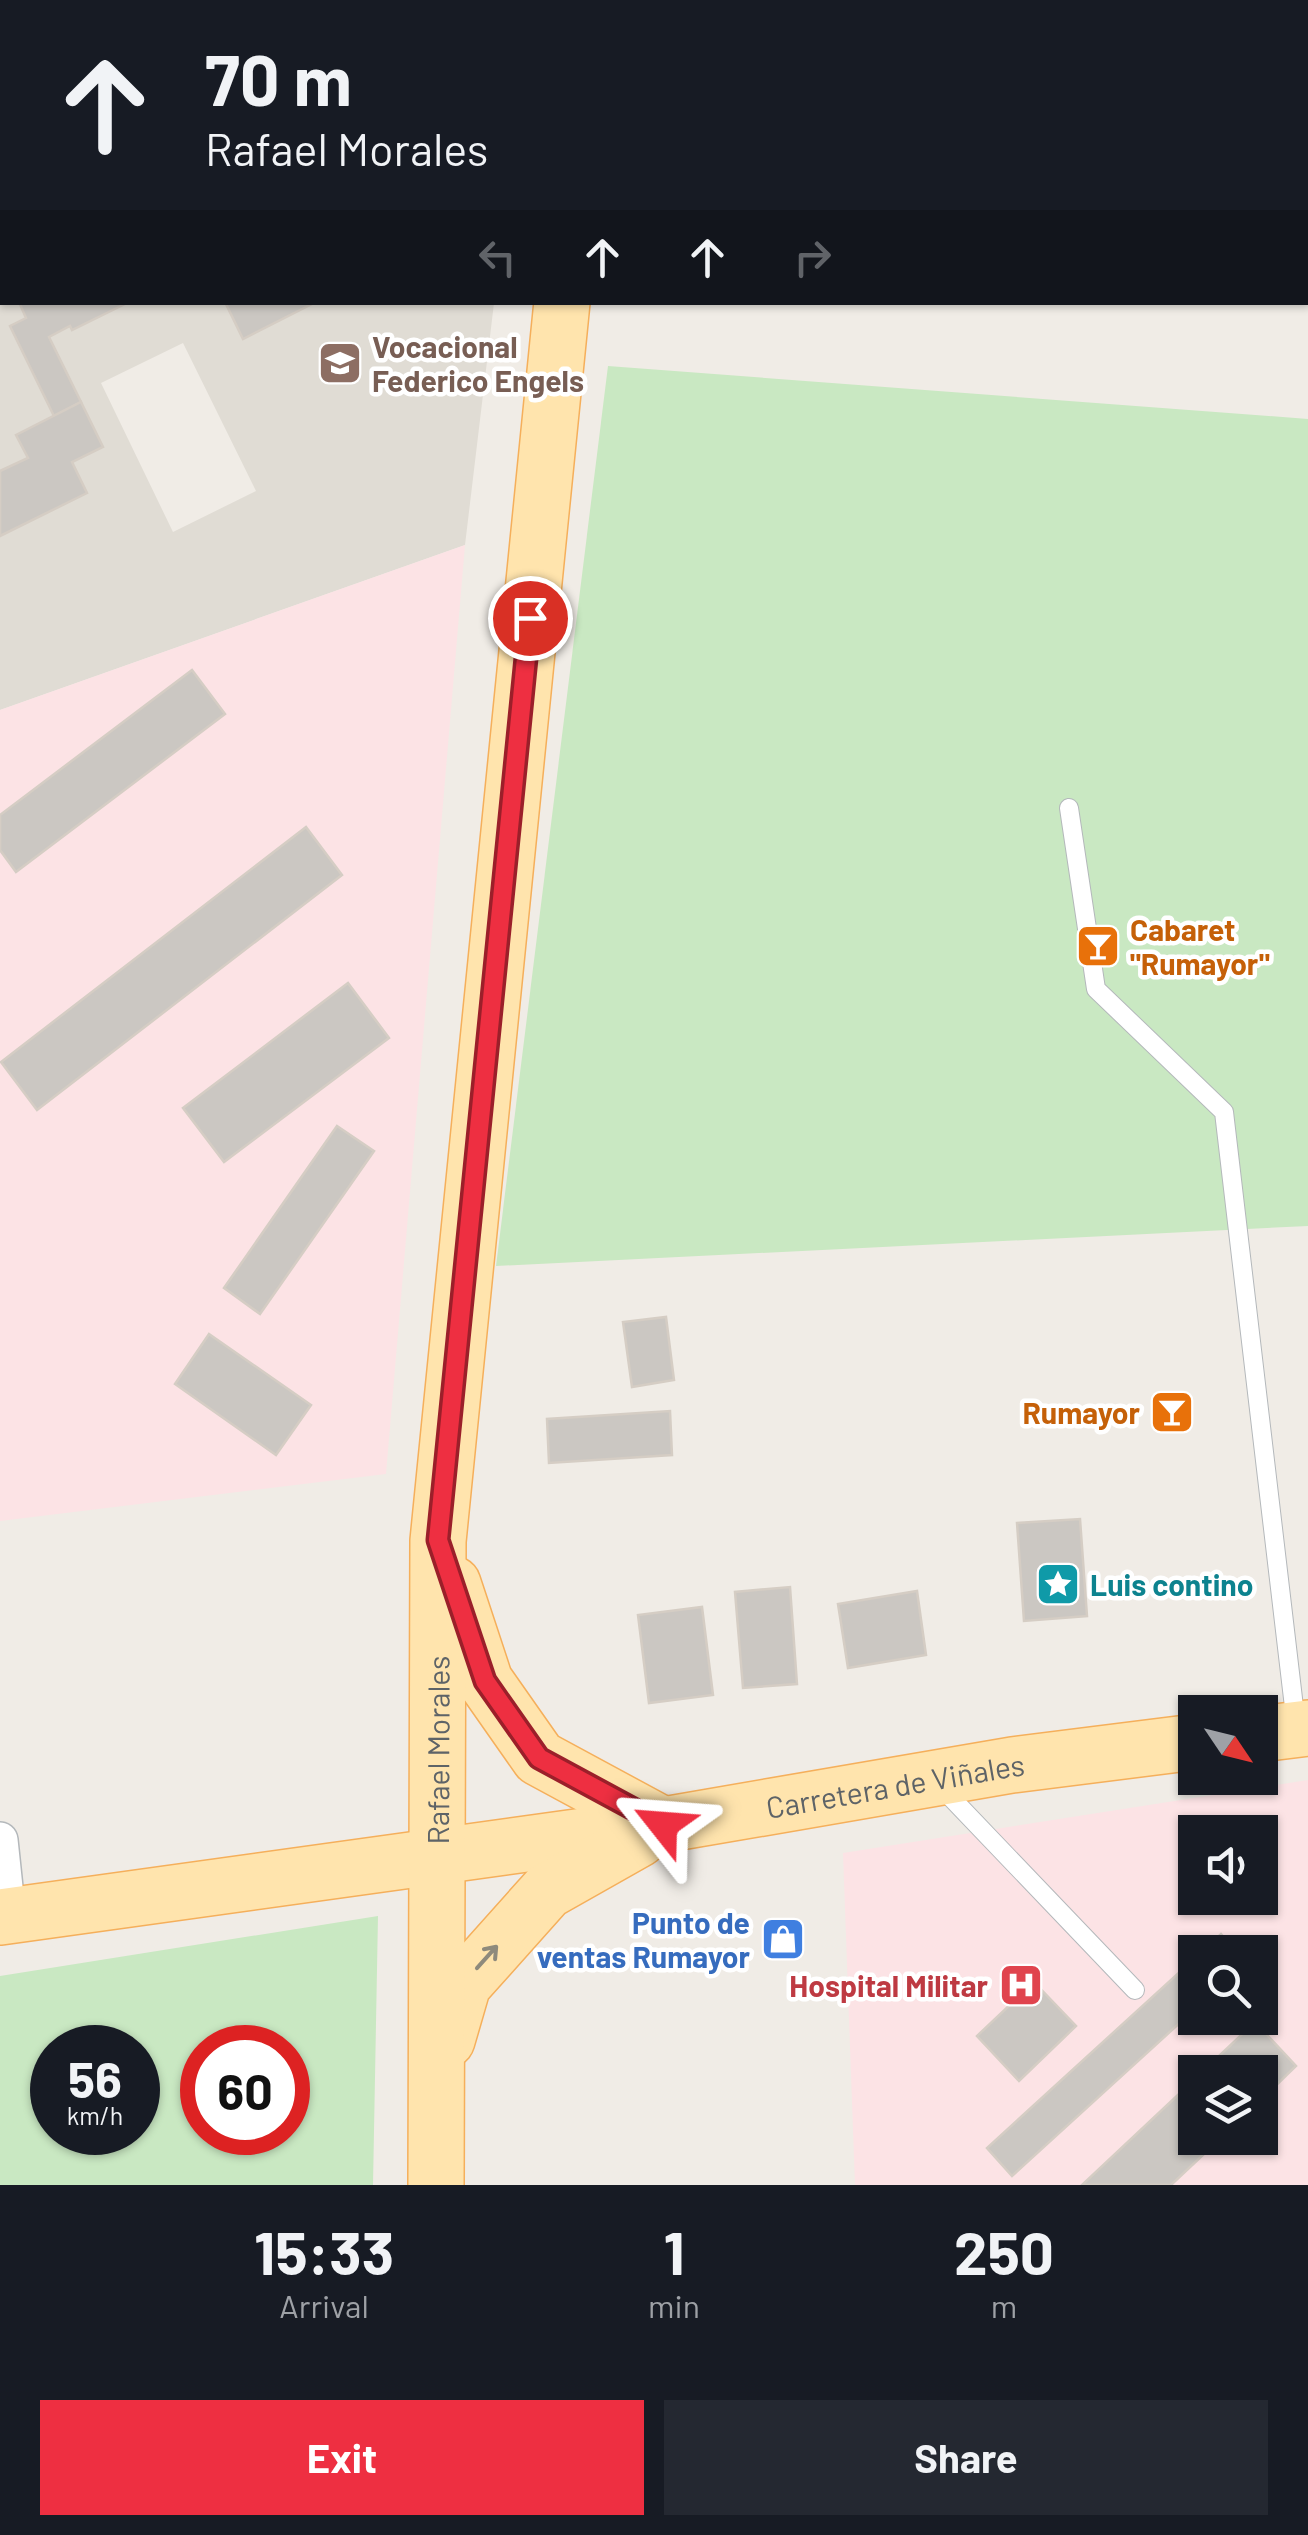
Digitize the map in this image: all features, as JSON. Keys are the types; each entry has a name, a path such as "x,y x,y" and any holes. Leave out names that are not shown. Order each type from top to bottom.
{"main road":[{"name":"Rafael Morales","path":"436,2185 438,1540 562,305"},
{"path":"438,1540 485,1681 539,1758 663,1825"},
{"name":"Carretera de Viñales","path":"4,1917 663,1825 1012,1764 1178,1744"},
{"path":"436,2076 463,1984 499,1944 547,1891 663,1825"}],"street":[{"path":"0,1840 4,1917"}],"lane":[{"path":"1069,808 1096,989 1224,1112 1288,1730"},
{"path":"933,1778 1135,1990"}],"shaded area":[{"name":"Vocacional Federico Engels","path":"0,305 494,305 465,545 0,710","holes":["183,343 256,491 173,532 101,383"]},
{"path":"465,545 386,1474 0,1521 0,710"},
{"name":"Hospital Militar","path":"1308,1780 1308,2185 855,2185 843,1853 1212,1795 1278,1795 1278,1785"}],"green space":[{"path":"608,366 1308,419 1308,1226 496,1266"},
{"path":"378,1916 373,2185 0,2185 0,1976"}],"building":[{"path":"20,305 123,305 49,337 81,402 54,416 10,326 26,318"},
{"path":"226,305 310,305 243,339"},
{"path":"81,402 103,447 72,462 87,493 0,536 0,471 28,458 16,435"},
{"path":"192,670 225,714 16,872 0,850 0,815"},
{"path":"306,827 342,875 37,1110 1,1062"},
{"path":"348,983 389,1038 224,1162 183,1108"},
{"path":"337,1126 374,1151 260,1314 224,1288"},
{"path":"666,1317 674,1380 632,1387 623,1322"},
{"path":"209,1334 311,1405 276,1455 175,1384"},
{"path":"670,1411 672,1455 549,1463 547,1419"},
{"path":"1080,1519 1087,1616 1024,1621 1017,1523"},
{"path":"790,1587 797,1684 743,1688 735,1592"},
{"path":"917,1591 926,1655 848,1668 838,1604"},
{"path":"702,1607 713,1695 649,1703 638,1615"},
{"path":"1178,1974 1178,2025 1012,2176 987,2148"},
{"path":"1034,1982 1076,2026 1019,2081 977,2036"},
{"path":"1241,2035 1267,2035 1296,2066 1278,2084 1278,2055 1220,2055"},
{"path":"1178,2095 1178,2155 1203,2155 1171,2185 1082,2185"}],"place":[{"name":"Vocacional Federico Engels","path":"340,363"},
{"name":"Cabaret \"Rumayor\"","path":"1098,946"},
{"name":"Rumayor","path":"1172,1412"},
{"name":"Luis contino","path":"1058,1584"},
{"name":"Punto de ventas Rumayor","path":"783,1939"},
{"name":"Hospital Militar","path":"1021,1985"}],"route":[{"path":"530,618 438,1540 485,1681 539,1758 663,1825"}]}
